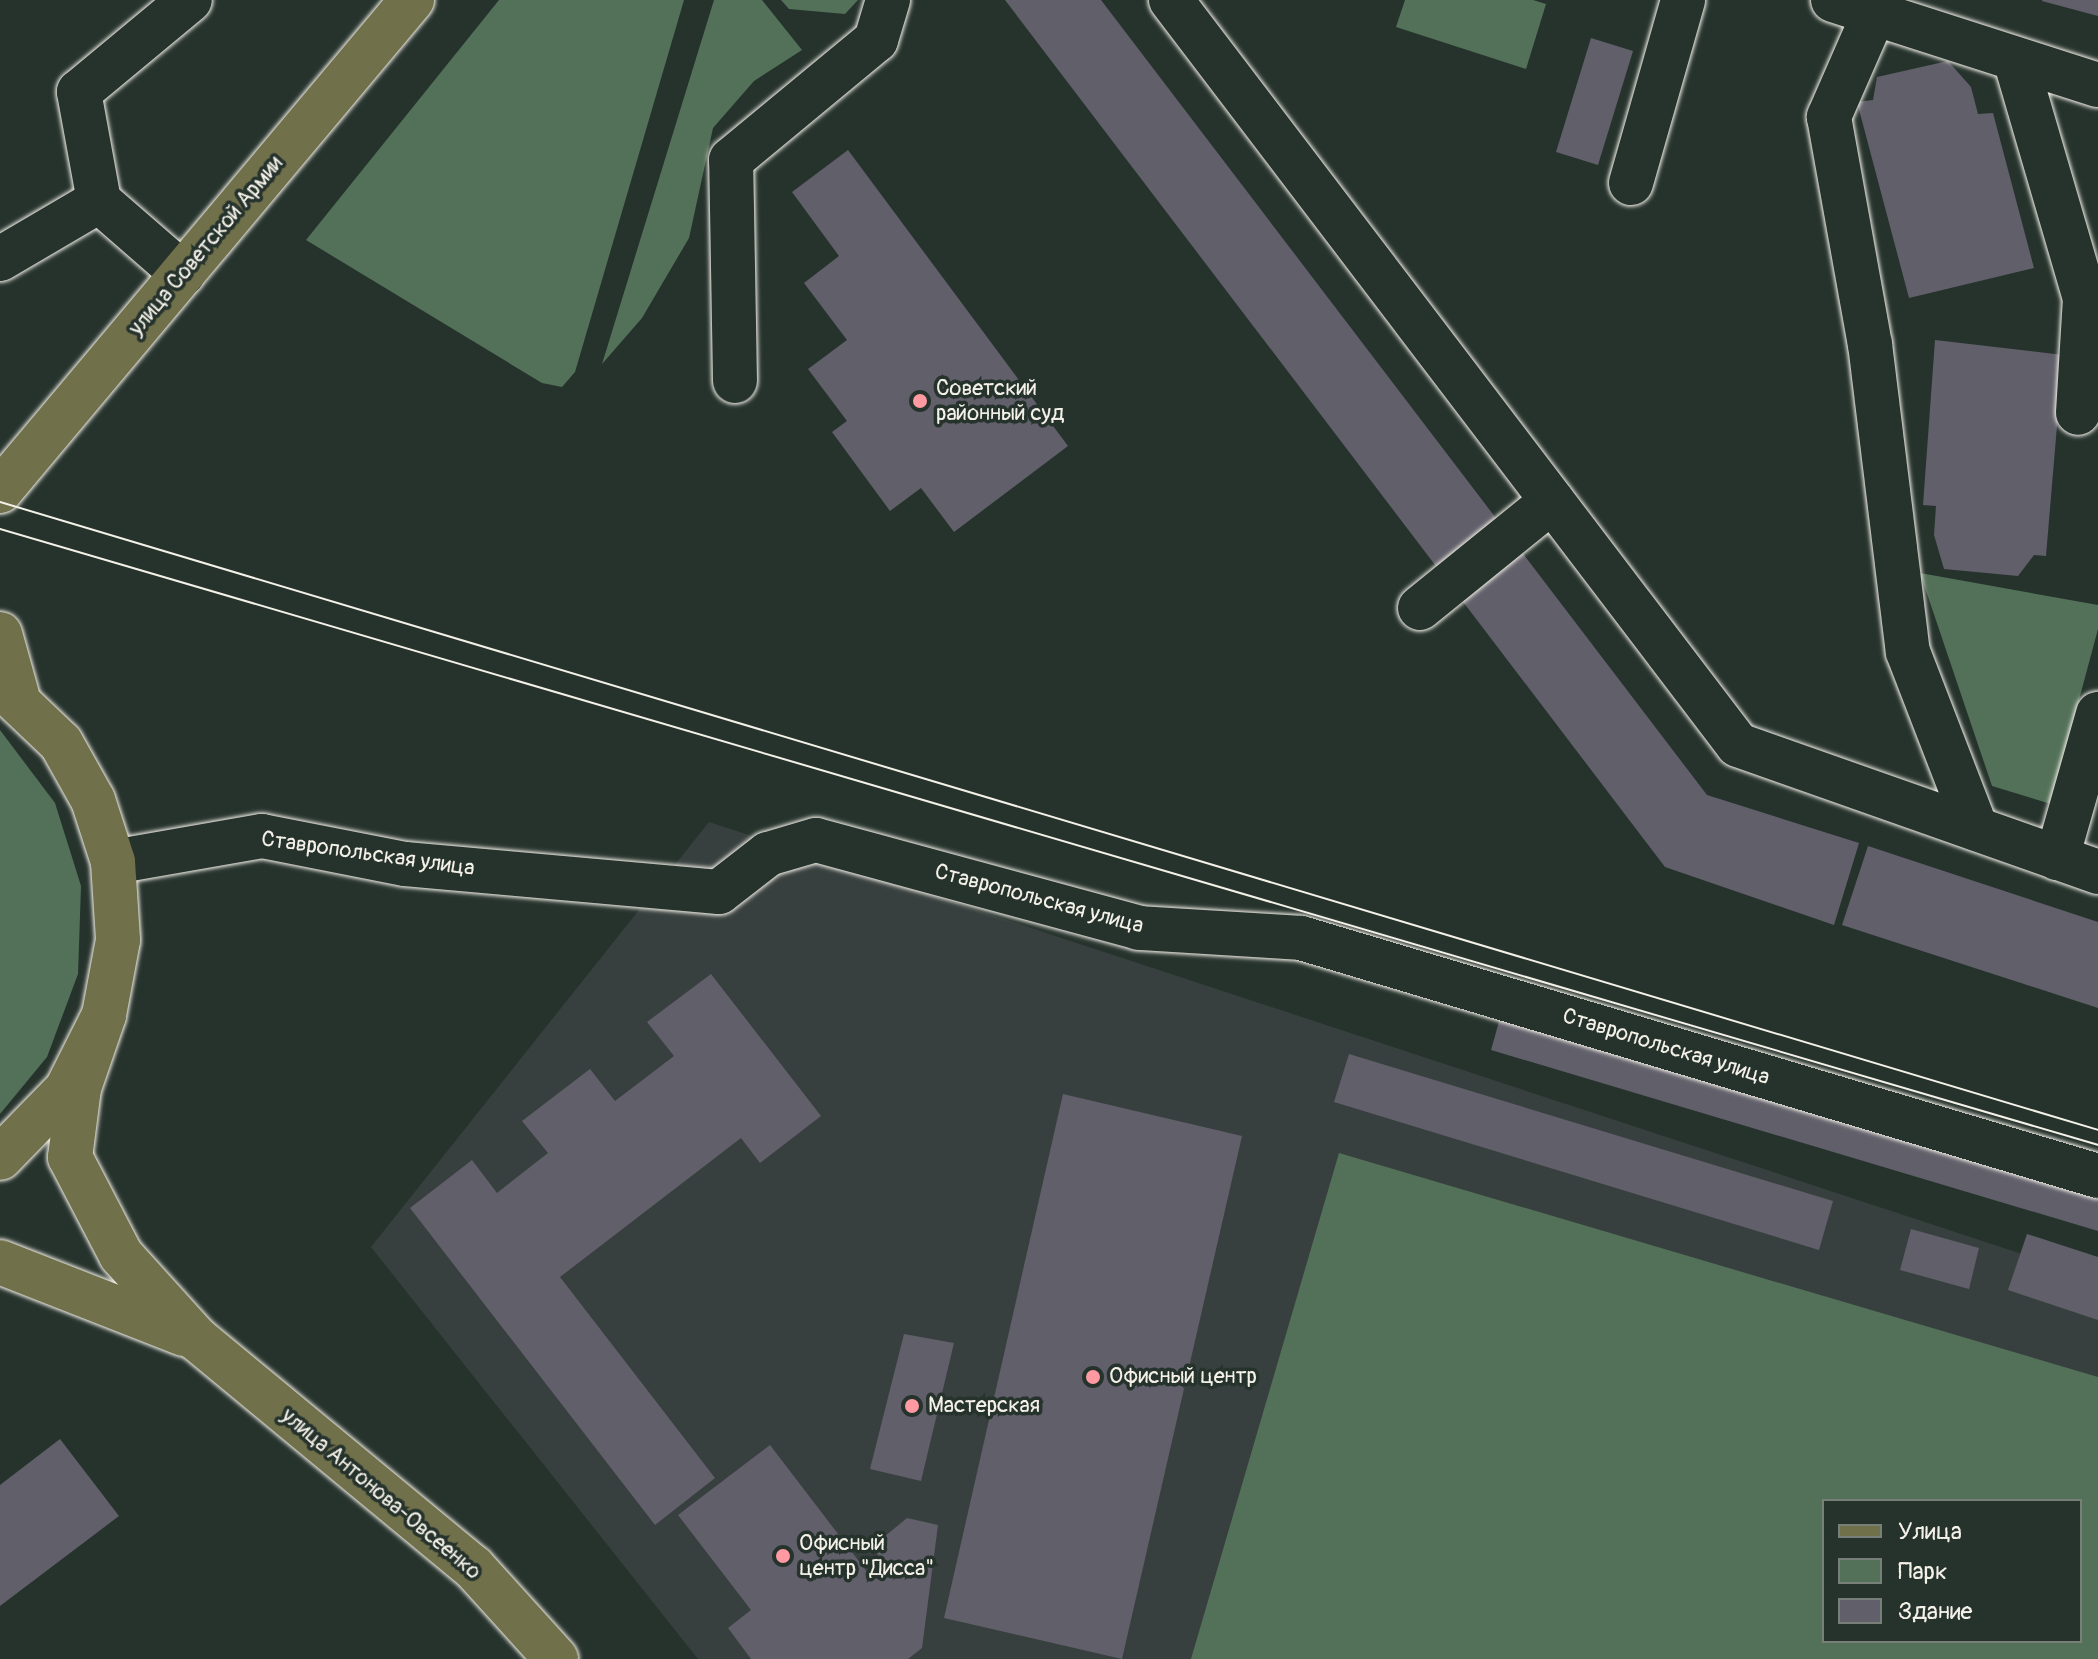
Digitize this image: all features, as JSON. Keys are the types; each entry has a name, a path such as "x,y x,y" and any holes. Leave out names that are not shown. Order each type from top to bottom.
{"main road":[{"name":"улица Советской Армии","path":"0,491 412,0"},
{"path":"0,634 8,690 61,743 93,800 113,862 118,940 104,1015 67,1089 0,1158"},
{"name":"улица Антонова-Овсеенко","path":"104,1015 79,1088 70,1157 121,1255 197,1339 473,1567 556,1659"},
{"name":"улица Антонова-Овсеенко","path":"0,1262 197,1339"}],"street":[{"path":"183,274 99,201 79,92 190,0"},
{"path":"735,381 731,160 876,40 888,0"},
{"path":"1171,0 1738,745 2098,872"},
{"path":"1631,183 1683,0"},
{"path":"1833,0 1878,7 2015,59 2098,85"},
{"path":"1878,7 1829,117 1870,344 1908,652 1976,828"},
{"path":"2015,59 2085,298 2078,413"},
{"path":"0,259 99,201"},
{"path":"1420,608 1552,501"},
{"path":"2057,858 2098,714"},
{"name":"Ставропольская улица","path":"113,862 262,836 405,864 719,892 768,854 816,840 1139,928 1301,938 2098,1176"}],"shaded area":[{"path":"709,822 2098,1279 2098,1659 698,1659 371,1247"}],"green space":[{"path":"499,0 684,0 575,372 562,387 542,383 306,240"},
{"path":"714,0 762,0 802,50 754,81 713,128 689,238 642,318 602,364"},
{"path":"781,0 858,0 845,14 789,9"},
{"path":"1405,0 1533,0 1546,4 1526,69 1396,27"},
{"path":"1920,573 2098,605 2098,629 2051,804 1992,786"},
{"path":"0,730 55,803 81,886 78,974 47,1057 0,1114"},
{"path":"1339,1153 2098,1377 2098,1659 1191,1659"}],"building":[{"path":"1005,0 1101,0 1707,795 1859,843 1834,925 1665,867"},
{"path":"2042,0 2098,0 2098,16 2042,1"},
{"path":"1591,38 1633,51 1598,165 1556,152"},
{"path":"1948,61 1971,87 1978,114 1993,113 2034,268 1909,298 1857,102 1873,100 1877,77"},
{"path":"848,150 1068,446 954,532 921,488 890,511 832,432 847,421 808,369 847,340 804,283 839,256 792,192"},
{"path":"1935,340 2063,355 2046,556 2034,555 2018,576 1944,569 1934,535 1936,506 1923,505"},
{"path":"1868,846 2098,922 2098,1008 1842,925"},
{"path":"711,974 821,1116 760,1163 741,1138 560,1277 715,1478 655,1525 410,1208 472,1160 497,1193 548,1153 522,1121 590,1069 615,1101 674,1056 647,1022"},
{"path":"1500,1018 2098,1196 2098,1231 1491,1050"},
{"path":"1349,1054 1833,1201 1819,1250 1334,1102"},
{"name":"Офисный центр","path":"1063,1094 1242,1136 1122,1659 944,1618"},
{"path":"1911,1229 1979,1248 1969,1289 1900,1270"},
{"path":"2027,1234 2098,1257 2098,1320 2008,1290"},
{"name":"Мастерская","path":"904,1334 954,1343 921,1481 870,1469"},
{"path":"60,1439 119,1516 0,1606 0,1485"},
{"name":"Офисный центр \"Дисса\"","path":"770,1445 871,1577 886,1566 872,1547 907,1518 938,1525 922,1648 908,1659 751,1659 728,1628 751,1610 678,1515"}],"tram line":[{"path":"0,502 2098,1130"},
{"path":"0,529 2098,1145"}],"place":[{"name":"Советский районный суд","path":"920,401"},
{"name":"Офисный центр","path":"1093,1377"},
{"name":"Мастерская","path":"912,1406"},
{"name":"Офисный центр \"Дисса\"","path":"783,1556"}]}
